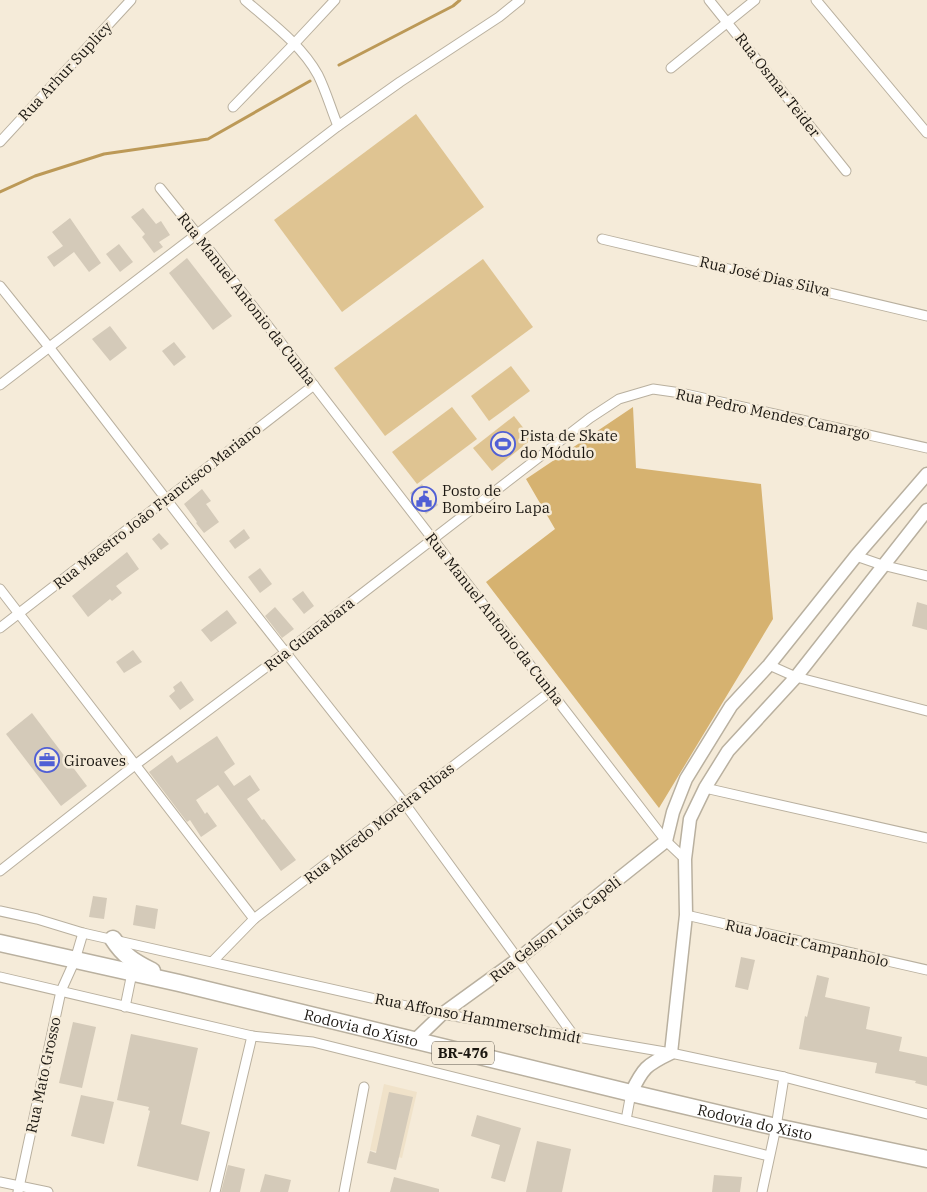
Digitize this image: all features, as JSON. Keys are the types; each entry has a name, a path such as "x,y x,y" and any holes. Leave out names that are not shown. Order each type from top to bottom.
{"highway":[{"path":"113,939 121,952 134,962 179,983"},
{"name":"Rodovia do Xisto","path":"0,943 179,983 413,1042 776,1127 927,1159"}],"street":[{"name":"Rua Arhur Suplicy","path":"0,142 131,0"},
{"path":"244,0 294,44 318,75 338,126"},
{"path":"233,107 334,0"},
{"path":"0,385 338,126 400,82 499,17 520,0"},
{"name":"Rua Osmar Teider","path":"709,0 846,171"},
{"path":"671,68 755,0"},
{"path":"816,0 927,134"},
{"name":"Rua Manuel Antonio da Cunha","path":"160,188 666,841 685,859"},
{"name":"Rua José Dias Silva","path":"602,239 927,316"},
{"path":"0,286 285,653 405,804 574,1036"},
{"name":"Rua Maestro João Francisco Mariano","path":"0,628 314,385"},
{"name":"Rua Pedro Mendes Camargo","path":"619,398 653,389 681,393 927,448"},
{"name":"Rua Guanabara","path":"0,871 135,765 285,653 432,538 619,398"},
{"path":"666,841 686,779 731,706 769,665 856,556 927,474"},
{"path":"626,1120 631,1093 640,1074 646,1066 671,1053 686,915 685,859 690,819 705,788 728,751 796,677 927,510"},
{"path":"856,556 882,565 927,576"},
{"path":"0,589 254,919"},
{"path":"769,665 796,677 927,711"},
{"name":"Rua Alfredo Moreira Ribas","path":"213,961 254,919 551,691"},
{"path":"705,788 927,838"},
{"name":"Rua Gelson Luis Capeli","path":"413,1042 442,1014 518,960 666,841"},
{"name":"Rua Affonso Hammerschmidt","path":"0,911 37,919 83,933 442,1014 671,1053 784,1077 927,1114"},
{"name":"Rua Joacir Campanholo","path":"686,915 927,970"},
{"name":"Rua Mato Grosso","path":"19,1189 61,991 75,960 83,933"},
{"path":"125,1007 132,973"},
{"path":"0,977 252,1036 313,1042 769,1156"},
{"path":"215,1192 252,1036"},
{"path":"762,1192 776,1127 784,1077"},
{"path":"344,1192 364,1088"},
{"path":"0,1182 19,1189 48,1192"}],"shaded area":[{"path":"416,114 484,207 342,312 274,220"},
{"path":"483,259 533,327 385,436 334,368"},
{"path":"511,366 530,391 489,421 471,396"},
{"path":"452,407 477,439 417,484 392,452"},
{"path":"633,407 636,468 761,484 773,619 659,808 486,582 555,529 526,479"},
{"name":"Pista de Skate do Módulo","path":"514,416 532,439 492,471 473,448"},
{"path":"384,1084 417,1092 402,1158 370,1150"}],"building":[{"path":"143,208 156,224 161,221 170,235 159,242 163,247 154,253 142,237 145,234 131,217"},
{"path":"70,218 101,263 89,272 74,252 54,267 47,257 63,246 52,232"},
{"path":"119,244 133,262 120,272 106,254"},
{"path":"187,258 232,316 213,330 169,273"},
{"path":"110,326 127,348 110,361 92,339"},
{"path":"174,342 186,357 174,366 162,351"},
{"name":"Posto de Bombeiro Lapa","path":"422,484 438,505 426,514 410,493"},
{"path":"202,489 211,501 206,504 219,522 204,533 184,504"},
{"path":"244,529 250,538 235,549 229,541"},
{"path":"159,533 169,544 161,550 152,539"},
{"path":"127,552 139,569 116,586 122,593 112,601 110,599 88,617 72,596"},
{"path":"260,568 272,584 260,593 248,577"},
{"path":"303,591 314,606 304,614 292,599"},
{"path":"917,602 927,605 927,630 912,626"},
{"path":"275,607 294,629 282,638 265,616"},
{"path":"227,610 237,623 211,642 201,630"},
{"path":"133,650 142,662 124,673 116,662"},
{"path":"181,681 194,700 180,710 169,696 175,691 173,687"},
{"name":"Giroaves","path":"32,713 87,786 61,806 6,734"},
{"path":"217,736 235,764 224,772 234,786 250,775 260,790 247,799 296,860 281,871 218,785 196,800 205,814 207,812 217,826 201,837 190,820 187,822 149,772 172,755 177,763"},
{"path":"93,896 107,898 104,919 89,917"},
{"path":"136,905 158,909 155,929 133,925"},
{"path":"741,957 755,960 748,990 735,987"},
{"path":"817,975 829,978 825,997 870,1007 866,1029 902,1037 899,1051 927,1057 927,1086 915,1083 916,1081 875,1073 877,1063 799,1049 805,1016 807,1017"},
{"path":"73,1022 96,1027 82,1088 59,1083"},
{"path":"131,1034 198,1048 181,1124 210,1132 198,1181 137,1166 150,1111 148,1110 149,1107 117,1100"},
{"path":"389,1092 413,1097 396,1170 367,1163 370,1151 376,1153"},
{"path":"81,1095 114,1102 104,1144 71,1136"},
{"path":"477,1115 521,1128 505,1182 491,1178 500,1145 471,1136"},
{"path":"537,1141 571,1149 562,1192 526,1192"},
{"path":"228,1165 245,1169 240,1192 221,1192"},
{"path":"265,1174 291,1180 288,1192 260,1192"},
{"path":"714,1175 742,1177 740,1192 712,1192"},
{"path":"394,1177 439,1189 439,1192 390,1192"}],"waterway":[{"path":"339,65 453,6 460,0"},
{"path":"0,192 35,176 104,154 208,139 310,81"}],"place":[{"name":"Pista de Skate do Módulo","path":"503,444"},
{"name":"Posto de Bombeiro Lapa","path":"424,499"},
{"name":"Giroaves","path":"47,760"}]}
